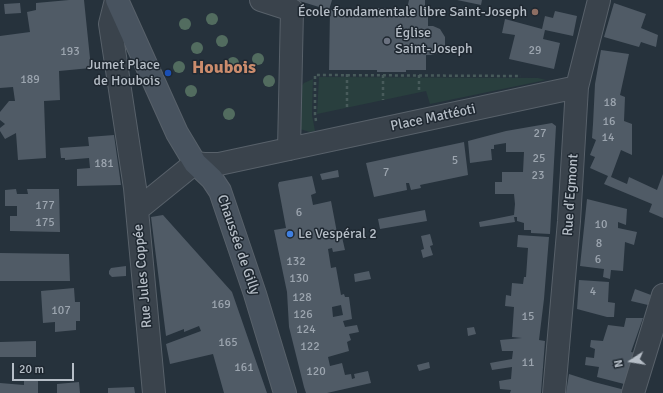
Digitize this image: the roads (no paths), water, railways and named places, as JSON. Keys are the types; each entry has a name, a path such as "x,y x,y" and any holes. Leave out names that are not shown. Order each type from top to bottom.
{"street":[{"name":"Chaussée de Gilly","path":"117,0 177,133 195,163 212,179 220,191 255,294 285,393"},
{"name":"Chaussée de Gilly","path":"117,0 110,24 137,210"},
{"path":"261,0 292,10 289,149"},
{"name":"Rue d'Egmont","path":"554,393 570,221 577,87 599,0"},
{"name":"Place Mattéoti","path":"195,163 211,165 219,164 577,87"},
{"name":"Rue Jules Coppée","path":"154,393 137,210 195,163"},
{"path":"633,393 663,295"}],"place":[{"name":"École fondamentale libre Saint-Joseph","path":"535,12"},
{"name":"Église Saint-Joseph","path":"387,41"},
{"name":"Jumet Place de Houbois","path":"168,73"},
{"name":"Le Vespéral 2","path":"290,234"}],"district":[{"name":"Houbois","path":"224,68"}]}
